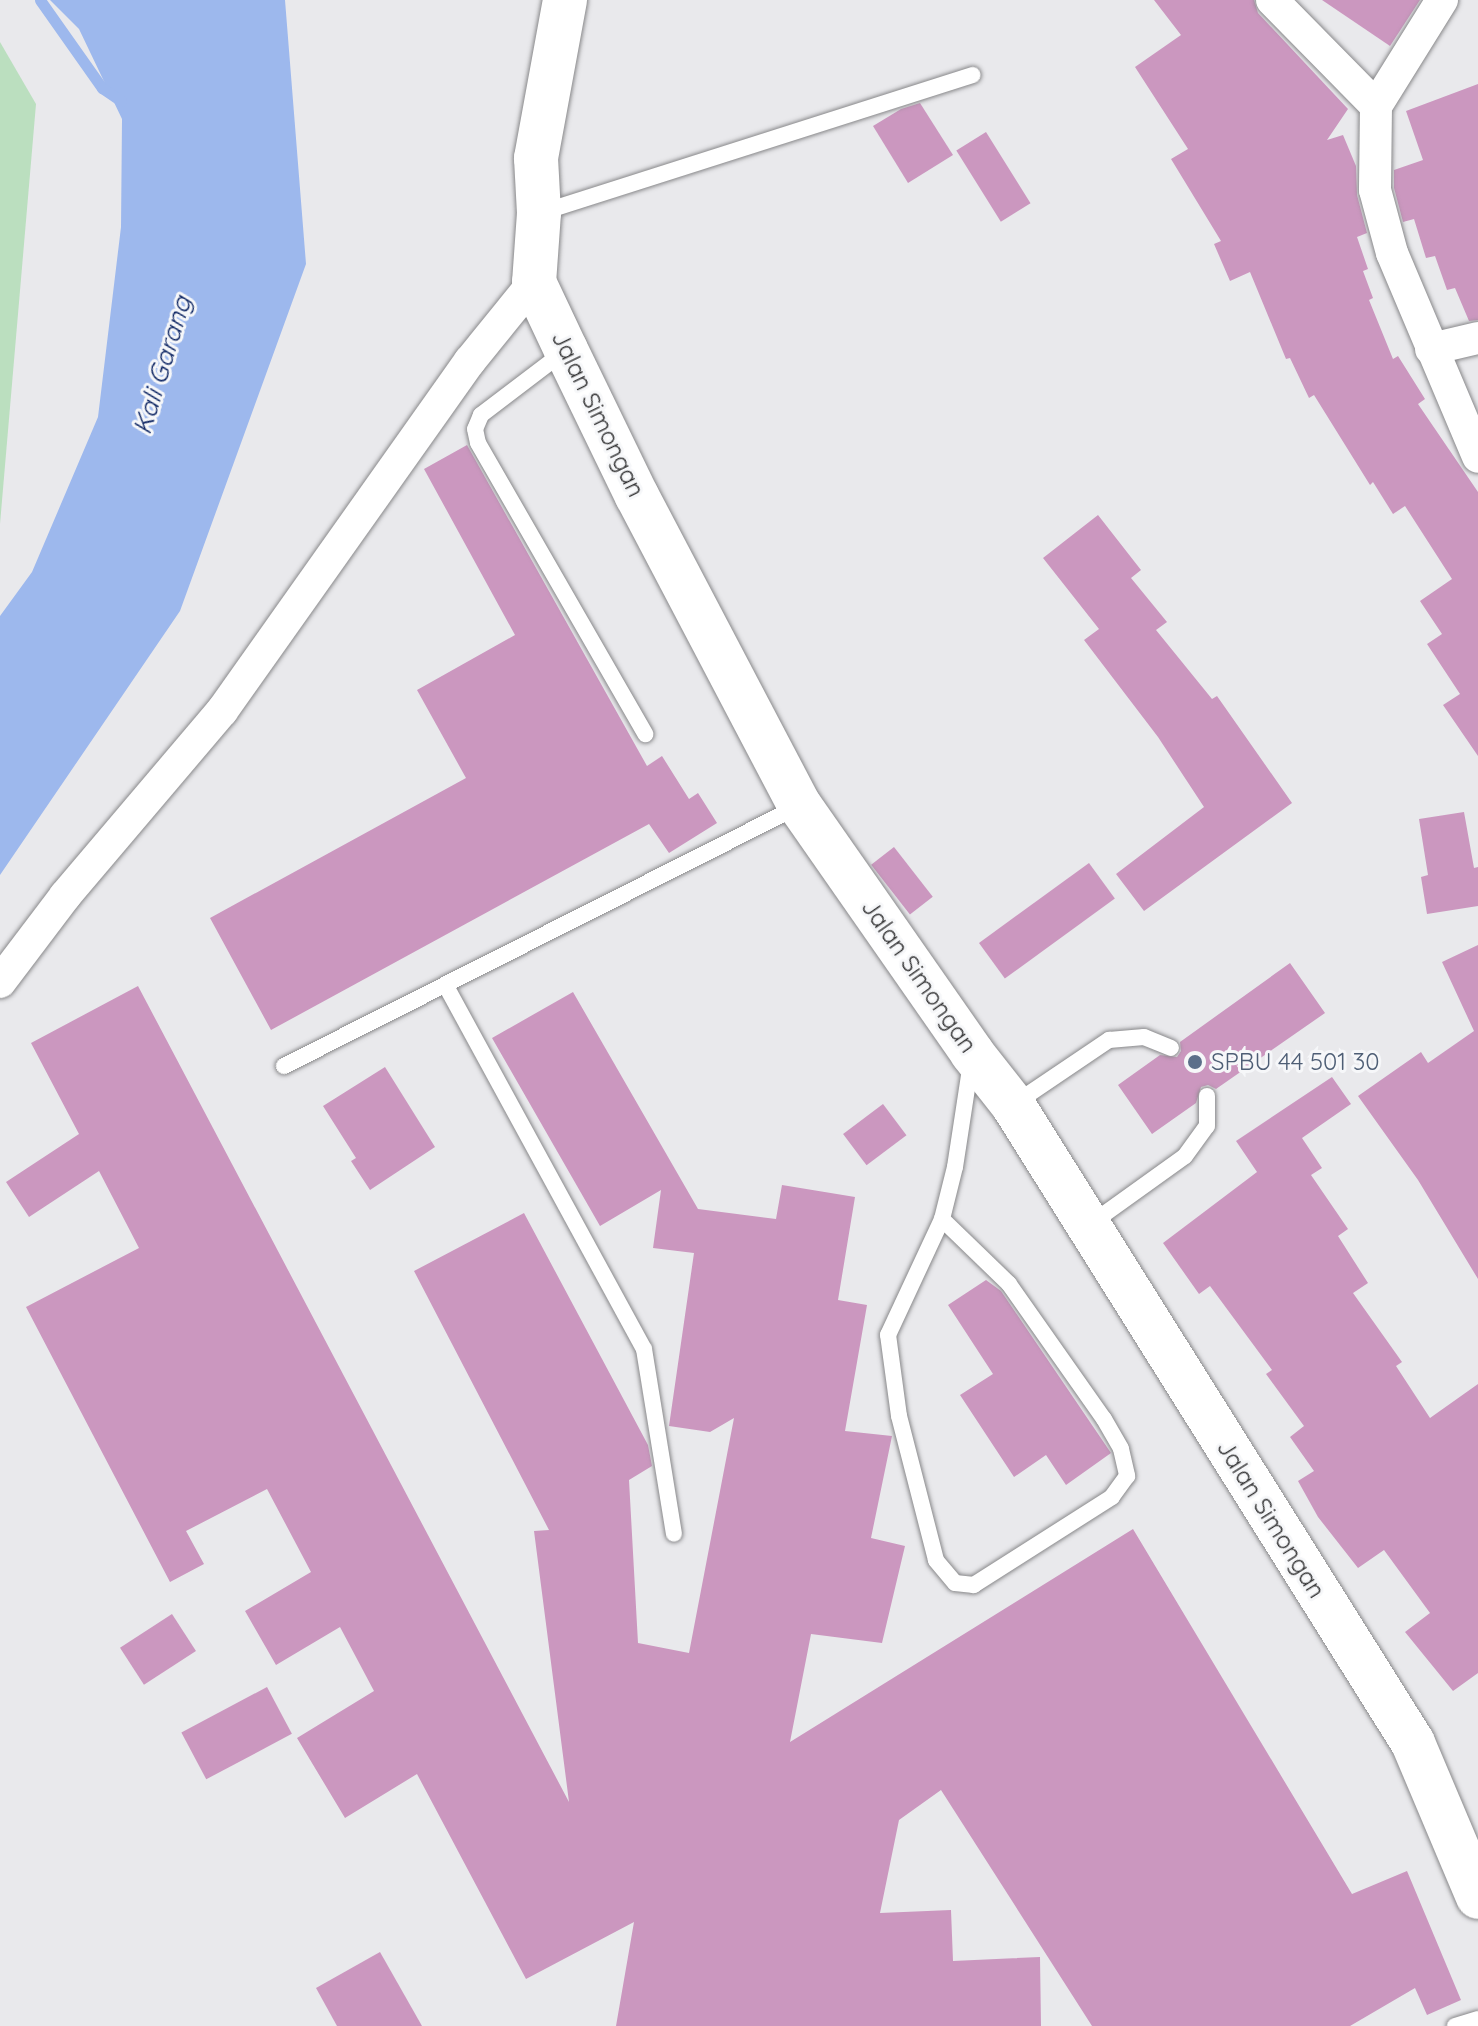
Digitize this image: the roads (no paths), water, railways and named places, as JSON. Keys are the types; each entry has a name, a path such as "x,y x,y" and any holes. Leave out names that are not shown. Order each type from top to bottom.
{"main road":[{"name":"Jalan Simongan","path":"565,0 536,158 539,213 534,282 566,350 637,496 800,806 972,1053 1013,1105 1413,1743 1478,1897"}],"street":[{"path":"1272,0 1376,106"},
{"path":"1442,0 1376,106 1375,190 1392,253 1478,457"},
{"path":"0,982 65,896 222,711 470,361 534,282"},
{"path":"1431,349 1478,338"}],"lane":[{"path":"539,213 972,75"},
{"path":"566,350 481,415 475,429 478,443 645,734"},
{"path":"284,1066 800,806"},
{"path":"446,986 644,1349 674,1534"},
{"path":"1013,1105 1109,1040 1144,1037 1171,1048"},
{"path":"942,1219 1009,1284 1104,1419 1121,1449 1127,1476 1112,1497 974,1585 955,1583 936,1560 899,1416 888,1335 942,1219 955,1167 972,1053"},
{"path":"1087,1226 1185,1156 1207,1126 1207,1096"},
{"path":"1455,2026 1478,2019"}],"water":[{"name":"Kali Garang","path":"50,0 285,0 306,264 180,611 0,875 0,616 32,572 98,417 121,227 122,119 79,29"}],"waterway":[{"path":"40,0 102,88 121,101"}],"place":[{"name":"SPBU 44 501 30","path":"1195,1062"}]}
